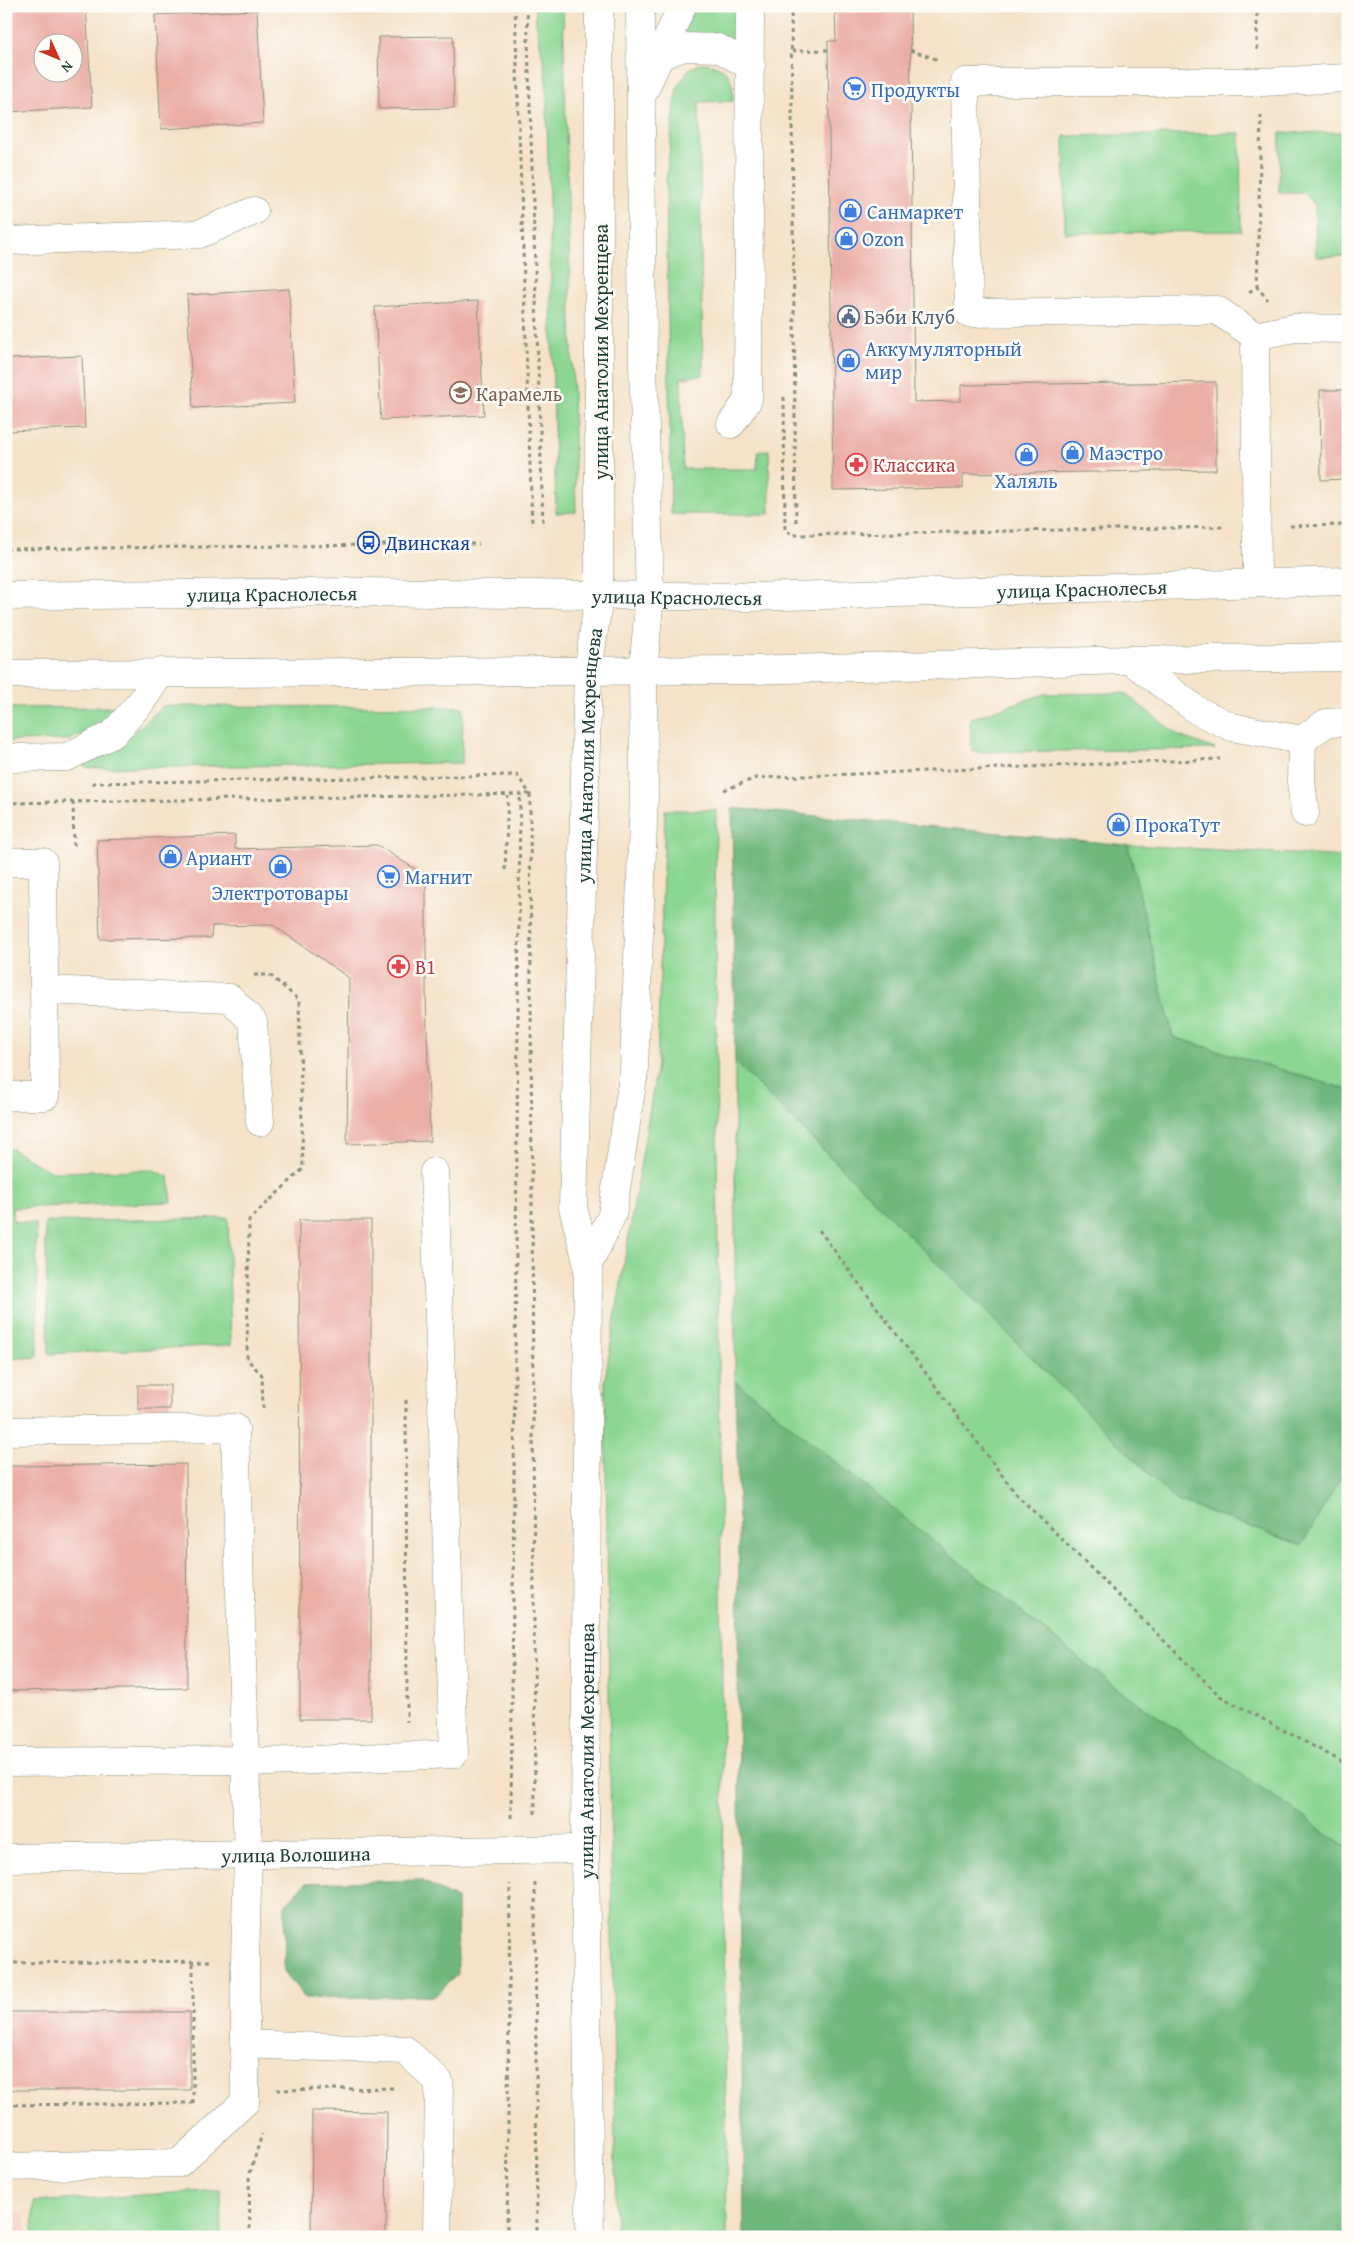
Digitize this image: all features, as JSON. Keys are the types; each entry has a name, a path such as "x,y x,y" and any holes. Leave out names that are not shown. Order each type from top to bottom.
{"street":[{"name":"улица Анатолия Мехренцева","path":"590,2237 585,1850 588,1265 573,1208 588,671 599,596 598,6"},
{"name":"улица Анатолия Мехренцева","path":"588,1265 612,1215 634,1071 644,794 643,671 650,596 644,364 640,6"},
{"name":"улица Анатолия Мехренцева","path":"640,99 682,6"},
{"path":"731,424 748,400 752,66 750,6"},
{"path":"660,56 684,46 718,48 752,66"},
{"path":"1348,78 1262,82 965,82 969,312 1217,310 1255,336 1294,328 1348,329"},
{"path":"6,241 200,234 254,211"},
{"path":"1255,336 1257,583"},
{"name":"улица Краснолесья","path":"6,596 369,592 749,597 1348,581"},
{"path":"6,674 751,670 1130,660 1348,657"},
{"path":"1130,660 1198,711 1232,727 1302,740 1326,723 1348,722"},
{"path":"6,758 67,756 113,734 140,702 161,672"},
{"path":"1302,740 1301,782 1305,813"},
{"path":"6,862 43,862 45,990 45,1096 6,1096"},
{"path":"45,990 230,998 253,1022 260,1122"},
{"path":"6,1762 245,1760 267,1762 454,1754 434,1172"},
{"path":"6,1431 235,1428 248,1855 245,1960 245,2102 179,2162 6,2167"},
{"name":"улица Волошина","path":"6,1858 585,1850"},
{"path":"244,2044 405,2050 439,2082 437,2237"}],"path":[{"path":"515,6 532,526"},
{"path":"528,6 543,526"},
{"path":"791,6 796,523"},
{"path":"1257,6 1257,56 1262,82 1257,287"},
{"path":"792,51 828,50"},
{"path":"910,50 942,62"},
{"path":"785,531 796,535 1348,525"},
{"path":"6,549 479,544"},
{"path":"724,790 756,778 1222,759"},
{"path":"85,784 517,775 530,794 523,1850 507,2237"},
{"path":"6,803 520,796 530,794"},
{"path":"504,870 508,796"},
{"path":"520,796 523,1850 537,2237"},
{"path":"819,1230 1016,1494 1220,1696 1348,1765"},
{"path":"406,1399 407,1727"},
{"path":"6,1963 245,1960"},
{"path":"193,2103 194,1961"},
{"path":"269,2090 403,2088"},
{"path":"6,2105 245,2102"}],"shaded area":[{"path":"6,2213 26,2213 25,2237 6,2237"}],"green space":[{"path":"535,6 563,6 576,512 556,513 546,74 536,22"},
{"path":"694,6 741,6 742,47 683,35"},
{"path":"702,63 718,66 727,74 732,85 733,101 699,102 703,375 681,378 683,469 757,469 758,451 769,450 770,514 671,514 666,180 677,88 689,69"},
{"path":"1348,132 1348,256 1316,257 1315,205 1305,193 1279,193 1280,133"},
{"path":"1240,133 1241,231 1065,233 1064,136"},
{"path":"1124,693 1179,736 1215,749 972,752 970,719 1044,694"},
{"path":"163,706 463,707 462,763 89,768 83,765 126,739"},
{"path":"116,707 110,721 69,740 6,741 6,708"},
{"path":"732,808 1128,845 1173,1037 1348,1090 1348,1464 1302,1545 1175,1500 735,1062"},
{"path":"665,810 716,810 715,921 727,2237 616,2237 605,1379 657,1065"},
{"path":"1128,845 1348,857 1348,1090 1173,1037"},
{"path":"735,1062 1175,1500 1301,1545 1348,1464 1348,1848 1112,1685 735,1381"},
{"path":"6,1149 12,1149 51,1172 153,1170 169,1177 172,1202 12,1208 13,1221 36,1224 38,1357 6,1359"},
{"path":"228,1218 231,1345 49,1354 45,1222"},
{"path":"735,1381 1112,1685 1348,1848 1348,2237 744,2237 738,1694 739,1533"},
{"path":"421,1880 457,1899 458,1974 435,1996 305,1998 284,1971 285,1905 306,1883"},
{"path":"221,2190 222,2237 33,2237 34,2202"}],"building":[{"path":"6,6 86,6 92,107 6,112"},
{"path":"835,6 1025,6 1025,8 910,9 914,402 961,401 961,385 1216,382 1216,470 963,474 963,488 833,490 828,41 836,41"},
{"path":"257,10 263,123 161,129 155,15"},
{"path":"453,36 454,108 379,109 378,37"},
{"path":"289,289 295,403 193,408 187,295"},
{"path":"478,301 484,415 381,420 375,307"},
{"path":"82,356 85,428 6,431 6,359"},
{"path":"1320,390 1348,390 1348,479 1321,480"},
{"path":"235,835 235,849 377,845 426,876 426,992 430,1141 347,1144 349,978 273,925 212,926 211,938 100,939 97,840"},
{"path":"299,1220 371,1220 371,1719 300,1719"},
{"path":"138,1385 170,1385 170,1409 138,1409"},
{"path":"186,1464 187,1688 6,1691 6,1466"},
{"path":"6,2012 190,2012 190,2090 6,2090"},
{"path":"312,2111 387,2112 386,2237 311,2237"}],"place":[{"name":"Продукты","path":"855,89"},
{"name":"Санмаркет","path":"851,211"},
{"name":"Ozon","path":"846,238"},
{"name":"Бэби Клуб","path":"848,316"},
{"name":"Аккумуляторный мир","path":"849,360"},
{"name":"Карамель","path":"460,393"},
{"name":"Маэстро","path":"1073,452"},
{"name":"Халяль","path":"1026,454"},
{"name":"Классика","path":"857,464"},
{"name":"Двинская","path":"369,542"},
{"name":"ПрокаТут","path":"1119,824"},
{"name":"Ариант","path":"170,857"},
{"name":"Электротовары","path":"280,866"},
{"name":"Магнит","path":"389,876"},
{"name":"B1","path":"399,966"}]}
